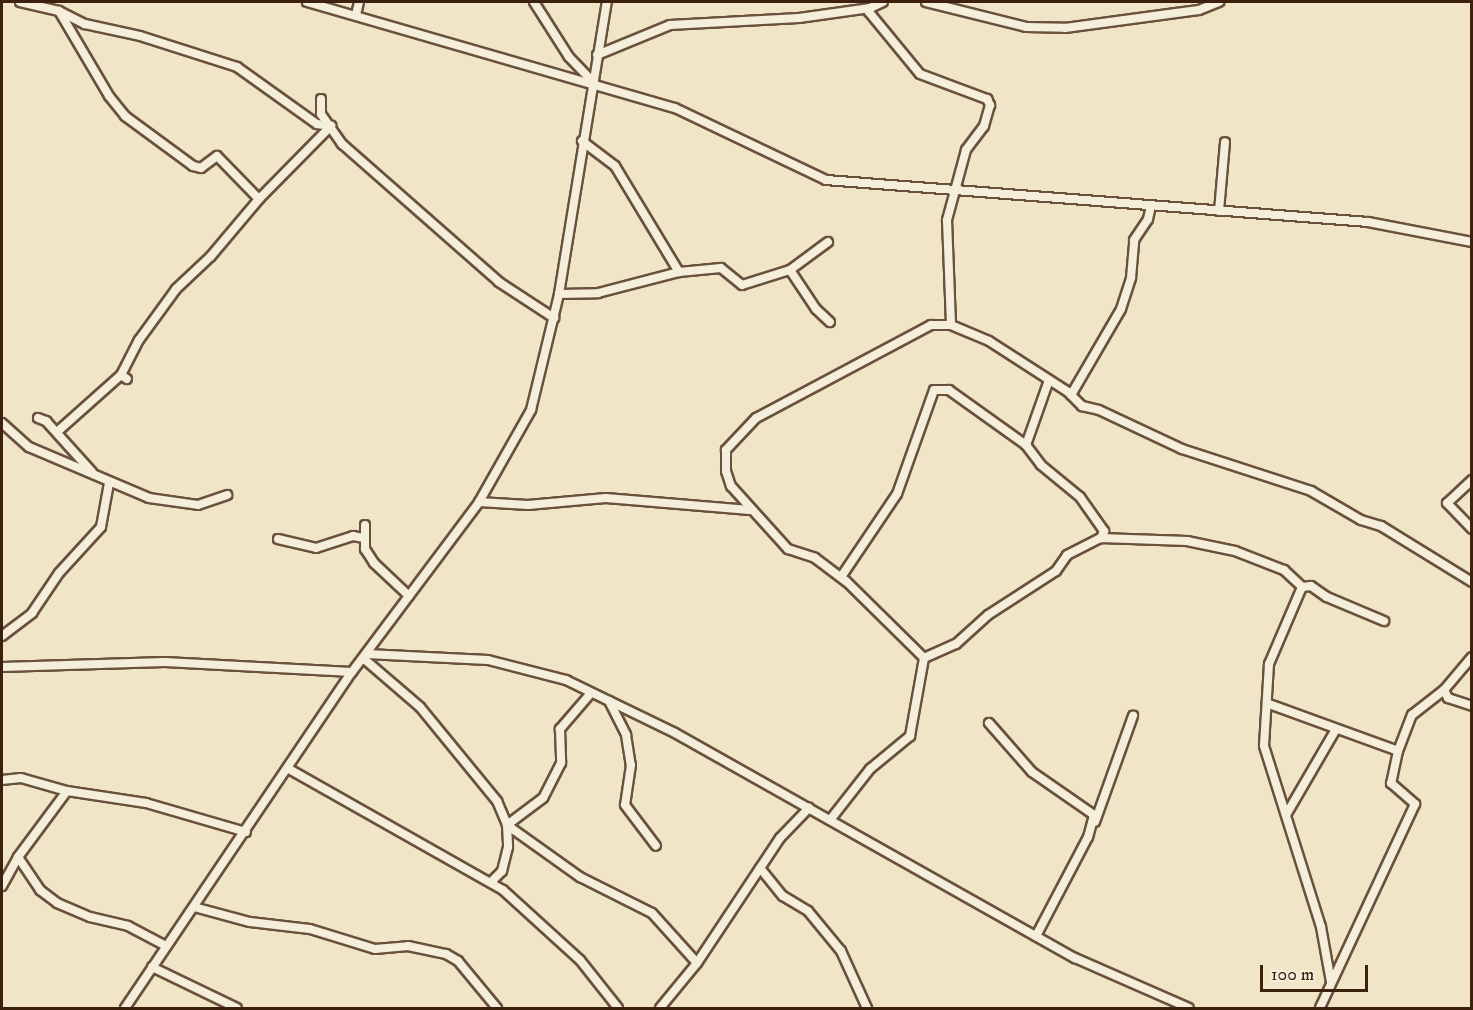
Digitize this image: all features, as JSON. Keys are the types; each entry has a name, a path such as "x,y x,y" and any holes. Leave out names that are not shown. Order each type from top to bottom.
{"street":[{"path":"20,2 59,11 85,24 140,36 237,67 317,124 331,126"},
{"path":"307,2 592,81 675,108 826,180 1368,222 1472,242"},
{"path":"356,15 359,2"},
{"path":"534,2 569,57 592,81"},
{"path":"125,1008 289,770 352,672 478,502 531,410 559,294 592,81 608,2"},
{"path":"597,55 670,25 799,18 870,8 883,2"},
{"path":"926,2 1026,27 1065,28 1199,10 1219,2"},
{"path":"870,8 869,12 920,74 987,99 990,105 984,126 966,150 945,230 951,326"},
{"path":"59,11 109,96 125,116 193,166 201,168 218,156 260,199"},
{"path":"321,99 321,114 342,144 499,282 554,318"},
{"path":"57,432 124,377 139,340 172,294 331,126"},
{"path":"582,141 615,166 679,272"},
{"path":"1219,211 1225,142"},
{"path":"1071,395 1121,309 1131,278 1134,240 1148,219 1151,206"},
{"path":"559,294 598,293 679,272 721,268 742,285 790,270 828,242"},
{"path":"790,270 816,309 830,322"},
{"path":"924,658 902,633 841,578 815,558 788,549 749,510 727,480 726,450 736,436 776,405 859,365 931,325 951,326 989,341 1071,395 1082,406 1099,410 1174,446 1311,491 1361,520 1381,526 1472,582"},
{"path":"1026,446 1049,380"},
{"path":"841,578 897,494 934,390 949,390 1026,446 1041,465 1080,497 1104,531 1101,538"},
{"path":"38,418 57,432 94,474"},
{"path":"2,423 29,447 94,474 109,483 184,505 198,505 227,495"},
{"path":"1472,480 1447,503 1472,529"},
{"path":"2,636 32,613 59,573 101,526 109,483"},
{"path":"478,502 528,505 606,498 749,510"},
{"path":"365,525 363,538 374,564 410,596"},
{"path":"278,539 316,548 353,536 363,538"},
{"path":"924,658 956,644 988,615 1056,571 1067,555 1101,538 1187,541 1235,551 1284,570 1302,587 1311,586 1327,597 1384,621"},
{"path":"1302,587 1269,664 1269,704 1264,746 1321,927 1331,982"},
{"path":"365,656 488,660 545,674 591,693 675,733 1075,958 1189,1008"},
{"path":"365,656 420,707 497,801 507,825 506,861 491,882"},
{"path":"1320,1008 1415,804 1391,783 1398,751 1412,715 1444,690 1472,657"},
{"path":"2,658 13,666"},
{"path":"830,820 870,769 910,736 924,658"},
{"path":"2,666 165,662 352,672"},
{"path":"1444,690 1448,698 1472,706"},
{"path":"507,825 543,798 561,763 560,729 591,693"},
{"path":"608,701 626,735 631,765 625,805 656,846"},
{"path":"1269,704 1398,751"},
{"path":"1036,936 1095,822 1133,716"},
{"path":"989,723 1032,772 1049,787 1065,792 1094,815 1095,822"},
{"path":"1286,815 1336,729"},
{"path":"289,770 491,882 580,960 618,1008"},
{"path":"2,780 21,778 67,791 146,802 246,832"},
{"path":"2,886 18,857 67,791"},
{"path":"660,1008 697,963 780,838 809,808"},
{"path":"507,825 580,877 652,914 697,963"},
{"path":"18,857 40,890 57,903 90,917 128,926 166,946"},
{"path":"760,868 783,896 808,911 841,951 867,1008"},
{"path":"194,907 250,922 310,929 375,949 408,946 446,954 458,961 497,1008"},
{"path":"152,967 237,1008"}]}
